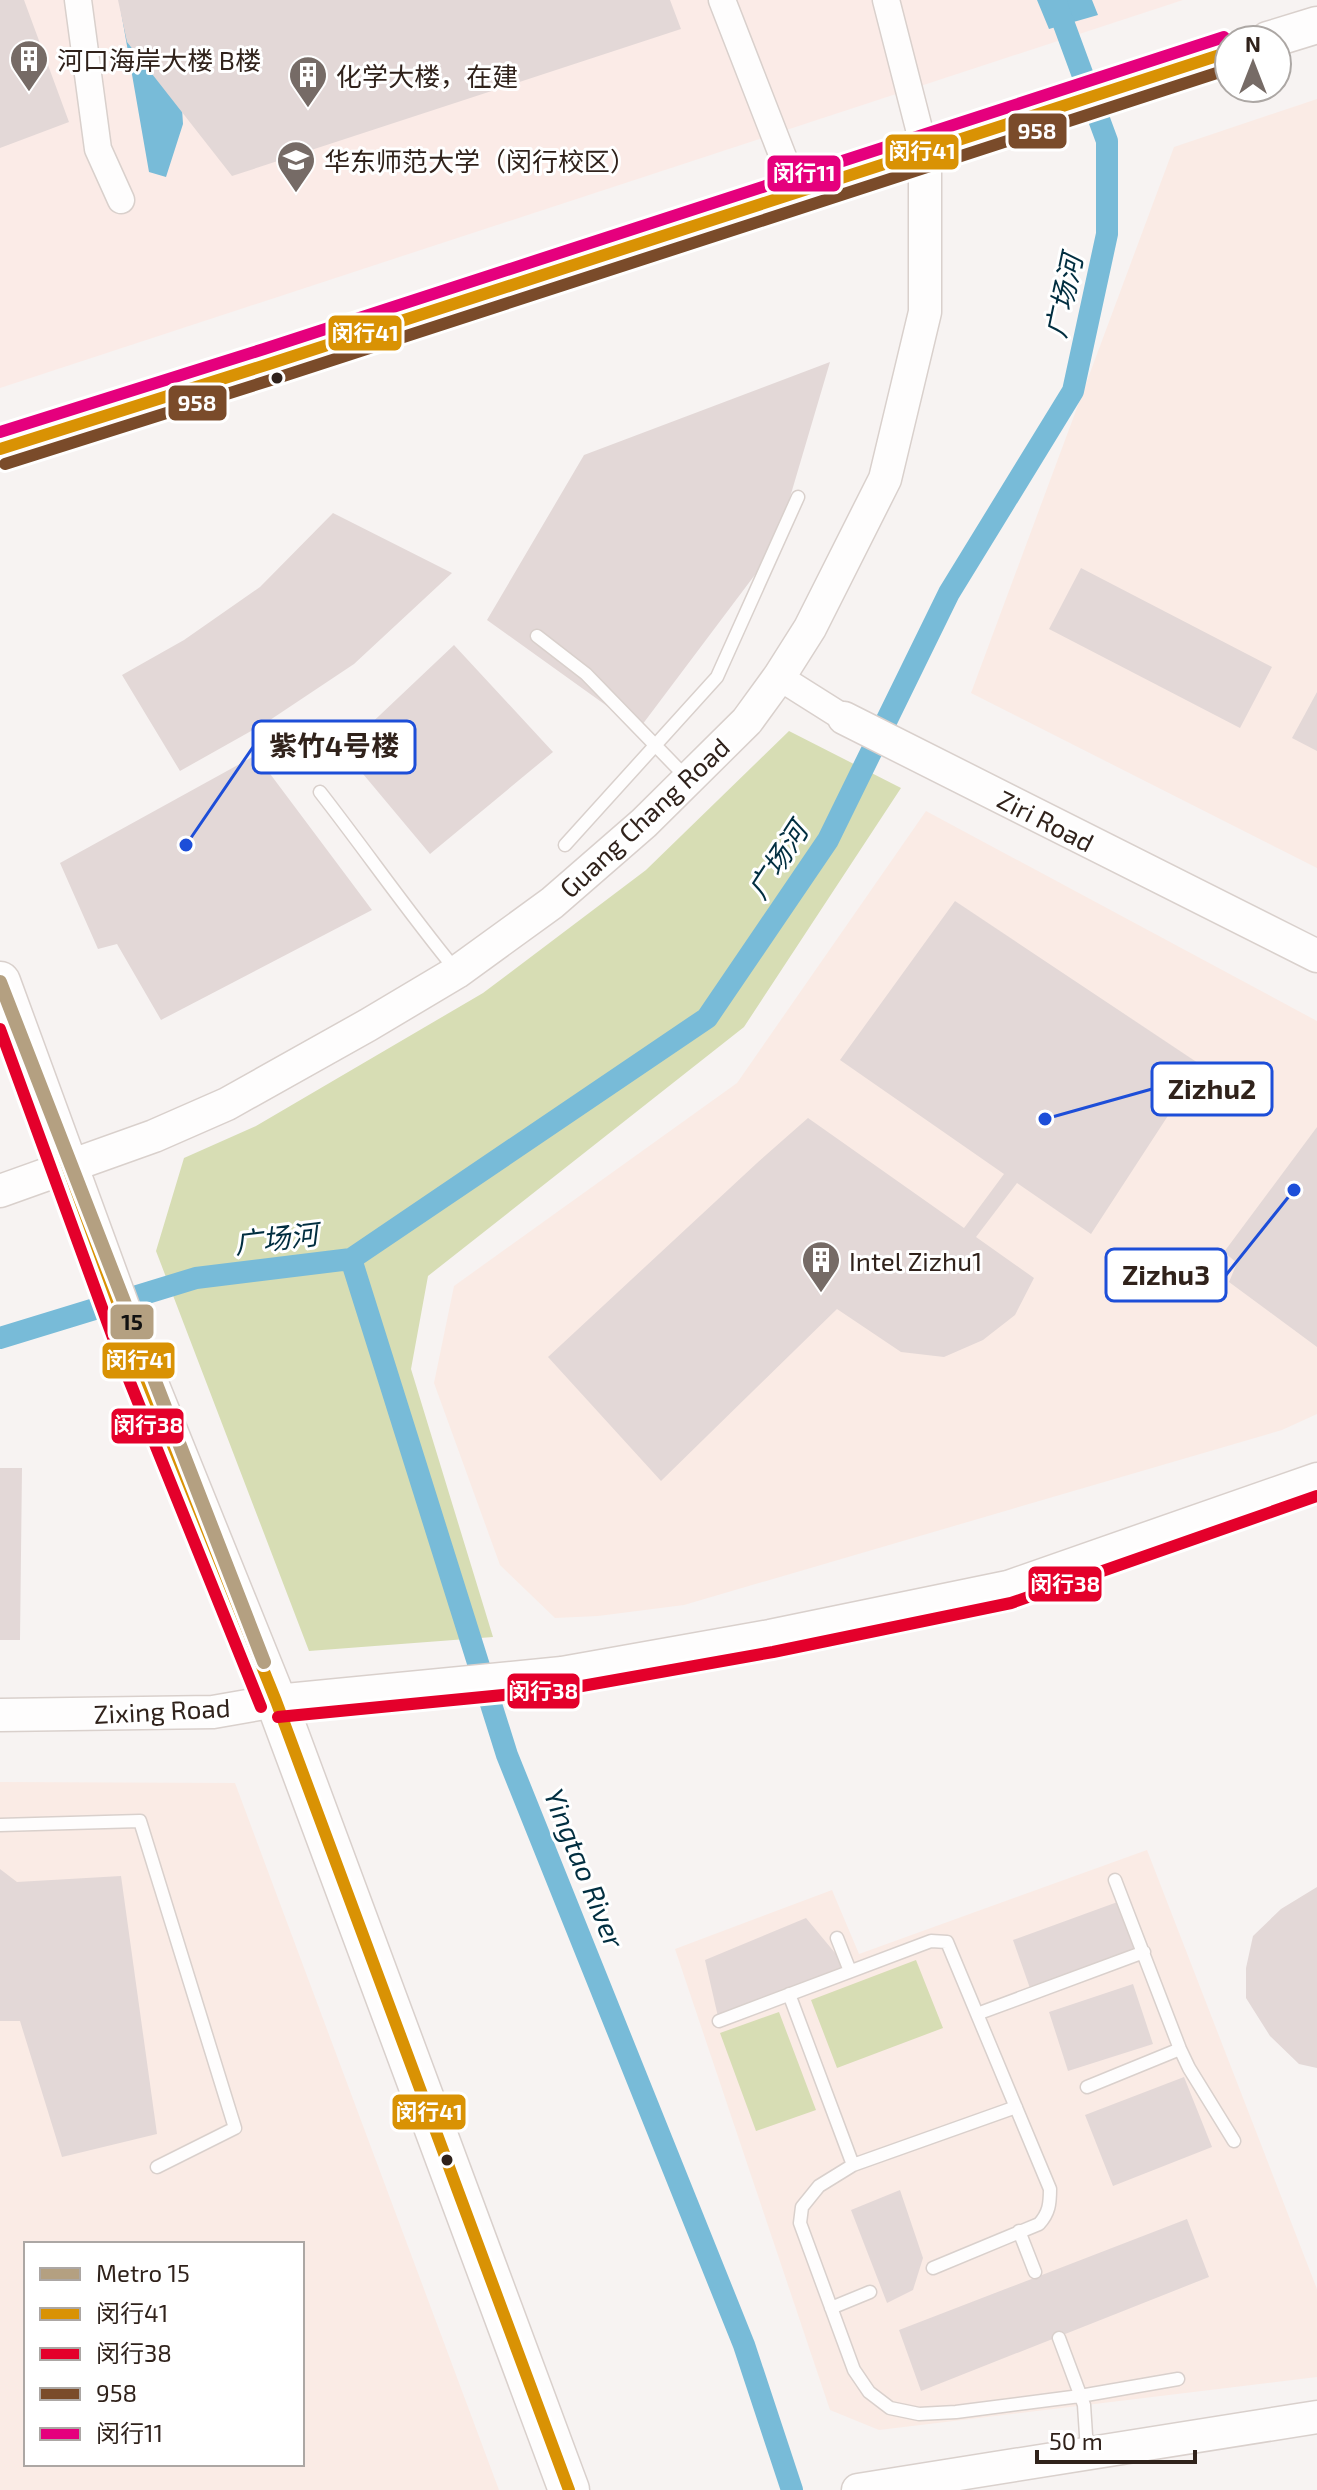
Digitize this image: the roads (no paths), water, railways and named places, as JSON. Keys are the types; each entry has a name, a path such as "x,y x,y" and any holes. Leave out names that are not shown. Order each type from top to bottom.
{"main road":[{"path":"1293,32 1317,25"},
{"path":"0,449 1213,57"},
{"path":"0,982 138,1359 276,1701 569,2490"}],"street":[{"path":"78,0 98,149 121,200"},
{"path":"722,0 797,193"},
{"path":"886,0 925,152"},
{"name":"Guang Chang Road","path":"0,1191 154,1136 227,1104 457,972 552,903 644,823 747,721 810,628 885,479 925,312 925,152"},
{"name":"Ziri Road","path":"779,677 844,718 1317,956"},
{"name":"Zixing Road","path":"0,1715 213,1712 276,1701 562,1673 770,1636 1008,1587 1317,1479"},
{"path":"862,2489 1317,2417"}],"lane":[{"path":"565,845 717,677 798,497"},
{"path":"537,636 586,674 688,779"},
{"path":"320,792 370,855 408,912 457,972"},
{"path":"0,1825 140,1821 235,2128 157,2167"},
{"path":"1115,1880 1180,2049 1234,2141"},
{"path":"837,1938 850,1971"},
{"path":"719,2021 931,1941 947,1942 1050,2189 1050,2204 1039,2224 933,2268"},
{"path":"977,2014 1144,1952"},
{"path":"789,1994 853,2165"},
{"path":"1087,2087 1180,2049"},
{"path":"1016,2107 853,2165 819,2186 802,2207 800,2223 854,2370 869,2392 890,2408 919,2414 1080,2396 1178,2379"},
{"path":"1019,2231 1035,2272"},
{"path":"831,2308 870,2292"},
{"path":"1059,2338 1084,2405 1088,2454"}],"water":[{"path":"119,0 175,0 183,124 166,177 149,172"},
{"path":"1037,0 1092,0 1098,15 1049,29"}],"waterway":[{"name":"广场河","path":"0,1338 196,1278 351,1259 707,1018 828,840 949,593 1073,391 1107,234 1107,141 1055,0"},
{"name":"Yingtao River","path":"351,1259 507,1755 744,2345 792,2490"}],"metro line":[{"name":"15","path":"0,982 264,1662"}],"place":[{"name":"河口海岸大楼 B楼","path":"29,93"},
{"name":"化学大楼，在建","path":"308,109"},
{"name":"华东师范大学（闵行校区）","path":"296,194"},
{"name":"紫竹4号楼","path":"186,845"},
{"name":"Zizhu2","path":"1045,1119"},
{"name":"Zizhu3","path":"1294,1190"},
{"name":"Intel Zizhu1","path":"821,1294"}]}
